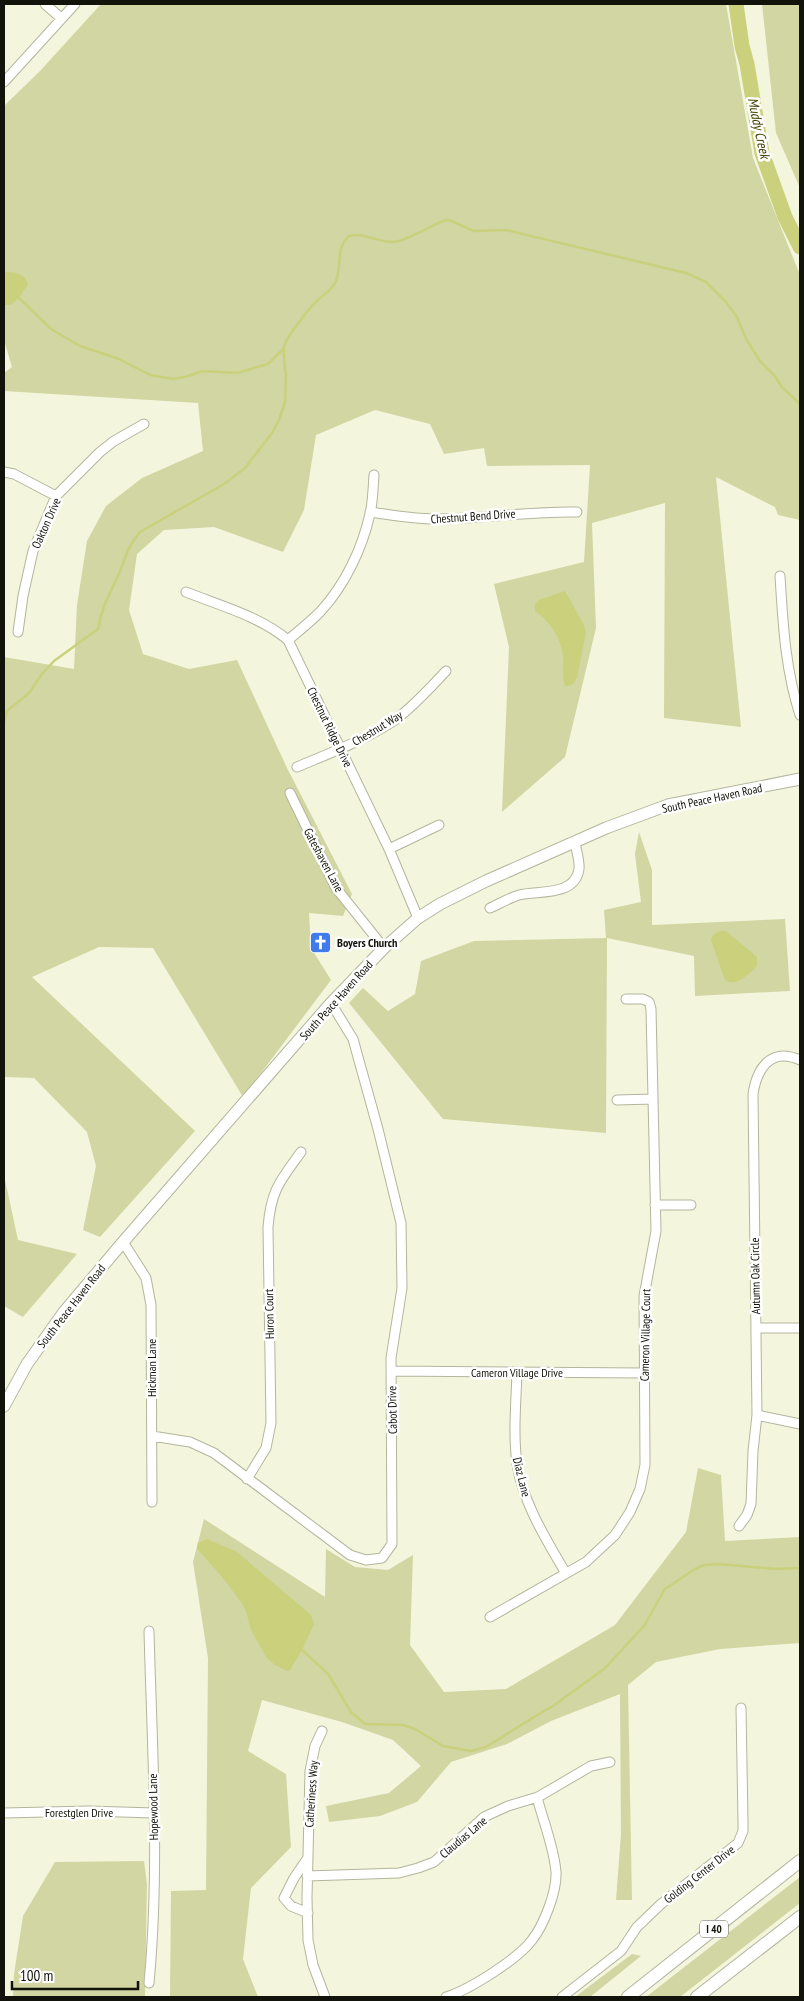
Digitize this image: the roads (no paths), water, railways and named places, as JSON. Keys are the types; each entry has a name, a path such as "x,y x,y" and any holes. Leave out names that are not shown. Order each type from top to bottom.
{"highway":[{"name":"I 40","path":"628,1997 800,1861"},
{"path":"697,1997 800,1917"}],"main road":[{"name":"South Peace Haven Road","path":"4,1406 27,1364 64,1312 123,1242 331,1004 384,948 418,918 448,900 606,828 668,806 800,778"}],"street":[{"path":"45,4 61,18"},
{"path":"4,82 75,4"},
{"name":"Oakton Drive","path":"18,632 23,596 33,551 56,496 100,452 114,441 144,424"},
{"path":"4,472 14,474 56,496"},
{"path":"288,640 319,612 339,588 357,554 370,512 374,475"},
{"name":"Chestnut Bend Drive","path":"370,512 399,517 434,519 551,511 577,512"},
{"path":"780,576 785,645 790,677 800,715"},
{"name":"Chestnut Ridge Drive","path":"186,592 258,620 288,640 389,849 418,918"},
{"name":"Chestnut Way","path":"297,767 340,749 375,732 396,719 412,706 446,671"},
{"name":"Gateshaven Lane","path":"290,793 336,888 384,948"},
{"path":"389,849 439,825"},
{"path":"490,908 519,895 560,890 570,885 577,877 579,867 575,842"},
{"name":"Cameron Village Court","path":"490,1617 565,1572 586,1562 615,1535 630,1512 640,1489 645,1466 646,1445 643,1373 644,1296 656,1231 651,1010 649,1002 643,999 626,999"},
{"name":"Cabot Drive","path":"152,1436 177,1438 202,1447 350,1555 366,1560 382,1558 392,1544 391,1358 402,1288 401,1223 353,1039 331,1004"},
{"name":"Autumn Oak Circle","path":"739,1526 747,1515 751,1504 752,1451 757,1415 753,1122 755,1081 761,1067 768,1061 784,1056 800,1060"},
{"path":"616,1100 653,1099"},
{"name":"Huron Court","path":"247,1479 266,1448 271,1423 268,1227 270,1206 276,1187 301,1152"},
{"path":"656,1205 691,1204"},
{"name":"Hickman Lane","path":"123,1242 146,1278 151,1305 152,1502"},
{"path":"756,1328 800,1328"},
{"name":"Cameron Village Drive","path":"391,1371 643,1373"},
{"name":"Diaz Lane","path":"518,1372 515,1443 517,1466 535,1518 565,1572"},
{"path":"757,1415 800,1424"},
{"name":"Hopewood Lane","path":"149,1631 154,1813 154,1934 149,1983"},
{"name":"Golding Center Drive","path":"562,1997 621,1951 637,1927 660,1904 738,1843 743,1831 741,1708"},
{"name":"Catheriness Way","path":"322,1731 315,1746 310,1771 307,1876 308,1940 313,1965 325,1997"},
{"name":"Claudias Lane","path":"307,1876 399,1873 434,1862 484,1817 508,1806 537,1797 591,1766 610,1762"},
{"path":"446,1997 478,1983 518,1953 532,1940 544,1919 554,1892 556,1872 537,1797"},
{"name":"Forestglen Drive","path":"4,1813 89,1811 154,1813"},
{"path":"308,1859 294,1878 284,1898 291,1906 308,1913"}],"waterway":[{"name":"Muddy Creek","path":"736,4 762,153 785,217 800,247"},
{"path":"4,722 7,711 29,693 54,661 98,629 104,607 127,552 140,532 224,484 245,468 272,433 285,402 286,374 284,347 310,309 333,286 337,277 340,253 344,241 349,236 360,235 392,242 410,237 449,220 474,231 506,230 686,273 706,282 726,302 737,317 746,339 760,361 775,376 781,386 800,404"},
{"path":"18,297 51,329 80,346 119,359 150,375 173,379 203,371 237,373 268,364 283,349"},
{"path":"301,1649 328,1674 351,1712 365,1724 403,1725 415,1729 443,1746 471,1751 486,1747 553,1706 604,1669 644,1626 665,1589 695,1569 704,1565 719,1564 775,1569 800,1568"}],"place":[{"name":"Boyers Church","path":"321,942"}]}
